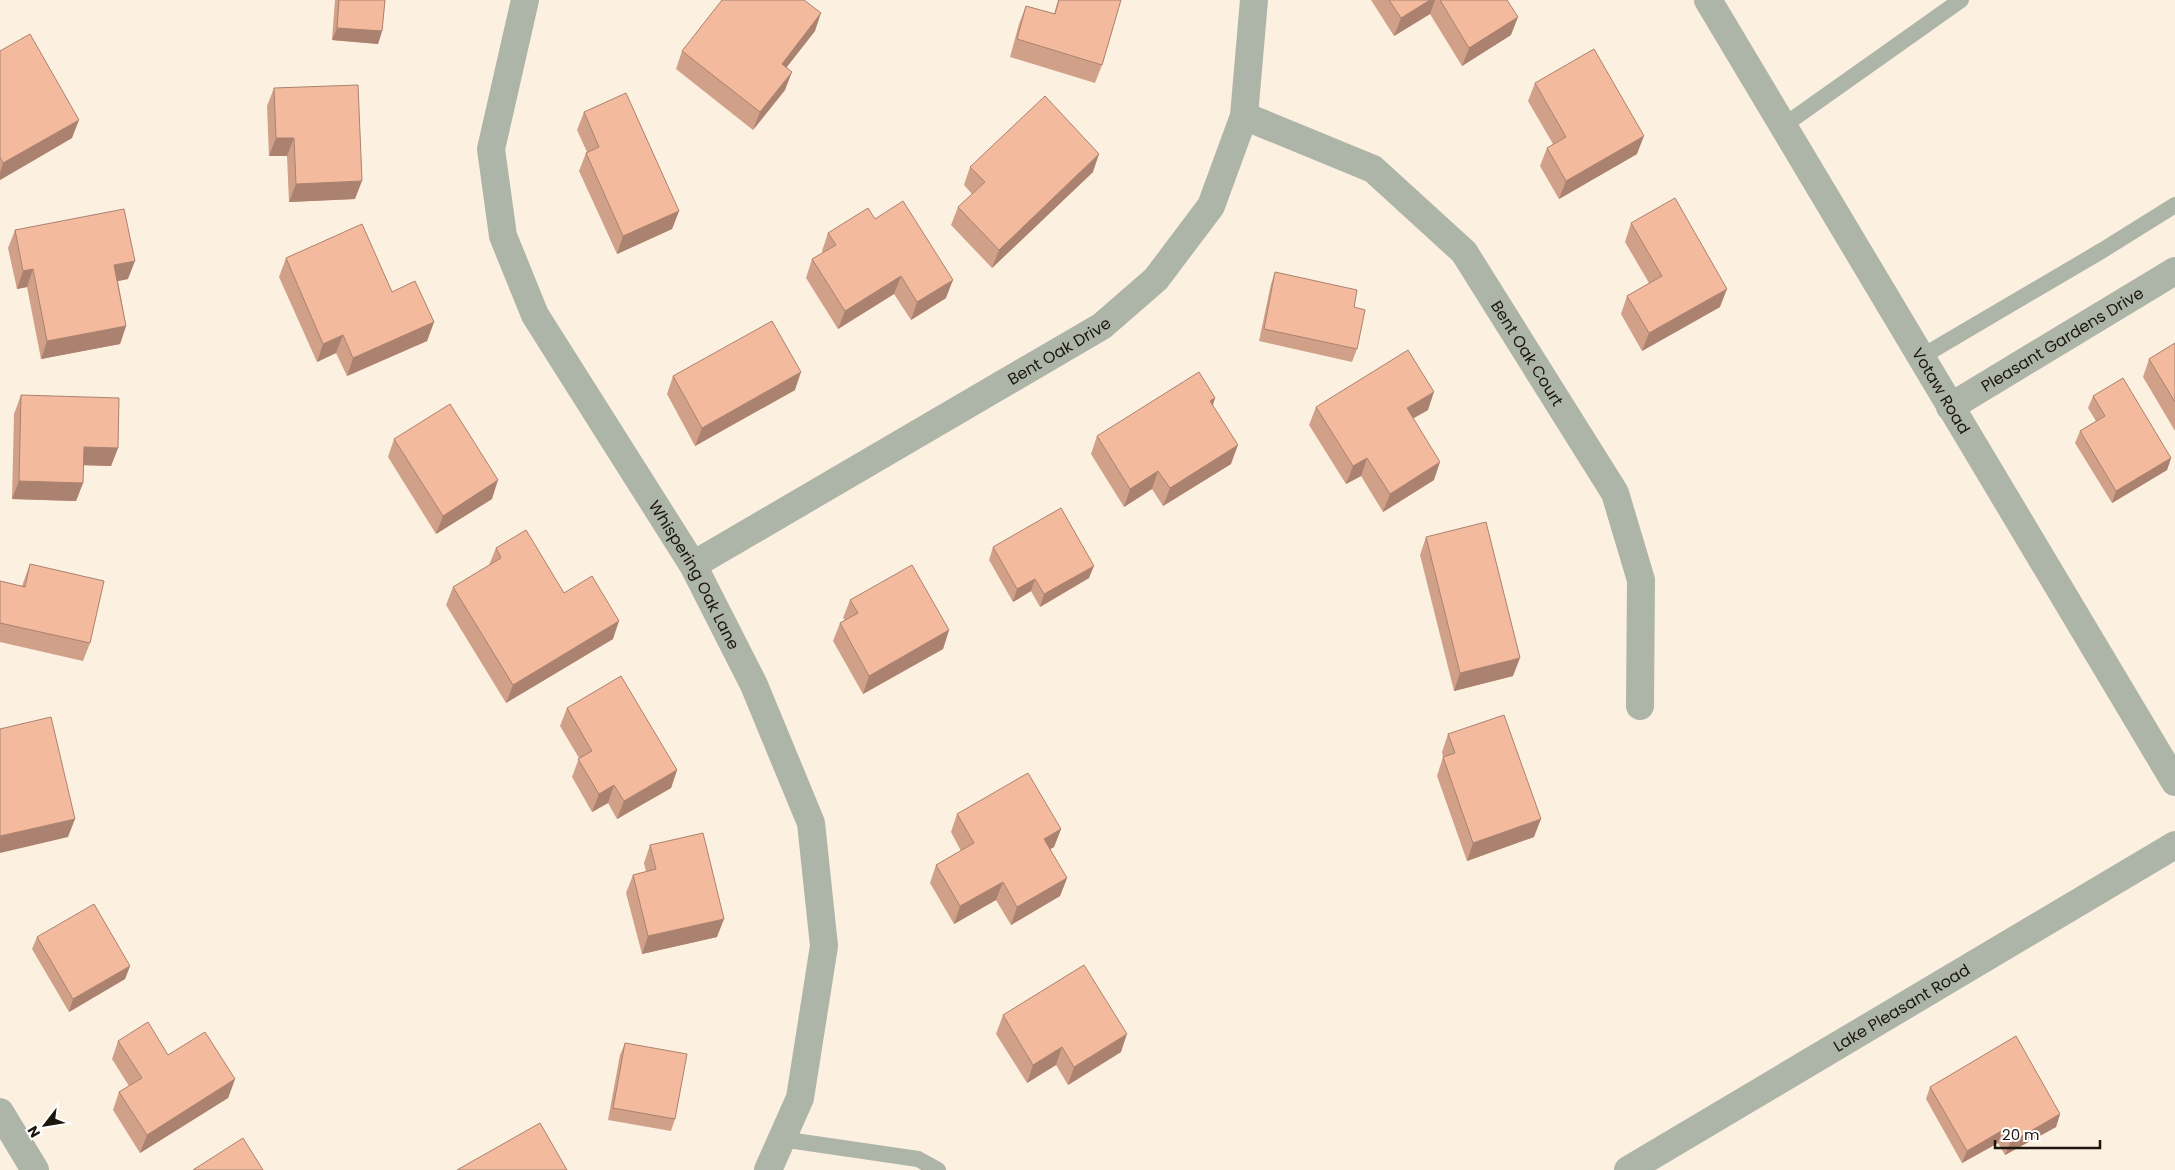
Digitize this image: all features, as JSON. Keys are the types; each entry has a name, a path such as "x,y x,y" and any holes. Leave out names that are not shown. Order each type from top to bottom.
{"street":[{"name":"Whispering Oak Lane","path":"525,0 491,149 503,236 535,315 693,566 754,685 812,823 824,946 800,1098 768,1170"},
{"name":"Bent Oak Drive","path":"693,566 1102,326 1156,279 1211,206 1244,116 1254,0"},
{"name":"Votaw Road","path":"1708,0 2175,782"},
{"name":"Bent Oak Court","path":"1244,116 1373,169 1464,252 1615,493 1642,580 1640,706"},
{"name":"Pleasant Gardens Drive","path":"1950,407 2175,272"},
{"name":"Lake Pleasant Road","path":"1628,1170 2175,845"},
{"path":"0,1112 35,1170"}],"lane":[{"path":"1783,126 1961,0"},
{"path":"1920,357 2103,250 2175,205"},
{"path":"781,1139 918,1159 938,1170"}],"building":[{"path":"339,0 385,0 382,31 337,28"},
{"path":"722,0 804,0 821,13 782,64 792,72 760,112 682,51"},
{"path":"1059,0 1121,0 1102,65 1017,39 1026,6 1055,14"},
{"path":"1389,0 1430,0 1401,18"},
{"path":"1440,0 1507,0 1518,17 1469,48"},
{"path":"30,34 79,120 3,163 0,157 0,51"},
{"path":"1594,49 1644,136 1566,181 1547,148 1566,137 1535,83"},
{"path":"358,85 362,181 296,184 294,138 276,138 274,88"},
{"path":"626,93 679,211 623,236 586,153 599,147 584,112"},
{"path":"1045,96 1099,154 999,250 958,207 985,182 970,167"},
{"path":"1675,198 1727,289 1649,333 1627,296 1662,276 1631,223"},
{"path":"903,201 953,280 917,302 901,276 845,311 812,259 836,245 828,233 868,208 875,219"},
{"path":"124,209 135,261 114,265 126,326 47,341 33,269 23,271 15,230"},
{"path":"362,224 392,292 415,281 434,322 353,358 343,335 323,344 286,258"},
{"path":"1275,272 1357,290 1354,307 1365,310 1357,349 1264,329"},
{"path":"772,321 801,372 702,428 673,376"},
{"path":"2175,343 2175,402 2149,359"},
{"path":"1408,350 1434,392 1407,408 1440,462 1390,494 1367,458 1353,466 1316,407"},
{"path":"1199,372 1215,398 1210,401 1238,445 1170,488 1158,471 1130,489 1097,436"},
{"path":"2123,378 2171,458 2116,491 2080,431 2105,416 2093,396"},
{"path":"21,395 119,398 118,448 84,447 83,483 19,481"},
{"path":"450,404 498,480 443,516 394,439"},
{"path":"1061,508 1094,566 1044,594 1035,579 1017,589 993,547"},
{"path":"1486,522 1520,658 1460,673 1426,537"},
{"path":"526,530 564,593 592,576 619,621 513,685 453,587 501,558 496,548"},
{"path":"30,564 104,581 90,643 0,623 0,581 25,587"},
{"path":"912,565 949,630 869,676 840,623 858,613 850,600"},
{"path":"621,676 677,770 624,801 614,785 599,794 578,759 592,751 567,708"},
{"path":"1504,715 1541,819 1473,843 1443,757 1455,753 1448,734"},
{"path":"51,717 75,819 0,836 0,729"},
{"path":"1028,773 1061,829 1044,839 1067,878 1017,907 1003,882 960,906 936,865 974,843 957,814"},
{"path":"703,833 724,919 648,936 633,875 656,869 650,845"},
{"path":"94,904 130,966 73,999 37,937"},
{"path":"1084,965 1127,1034 1074,1067 1062,1047 1033,1065 1003,1015"},
{"path":"148,1022 168,1055 205,1032 235,1079 147,1135 119,1092 142,1078 118,1041"},
{"path":"2016,1036 2060,1114 2010,1143 2003,1130 1967,1151 1930,1087"},
{"path":"625,1043 687,1054 675,1119 613,1108"},
{"path":"540,1123 567,1170 457,1170"},
{"path":"243,1138 263,1170 193,1170"}]}
